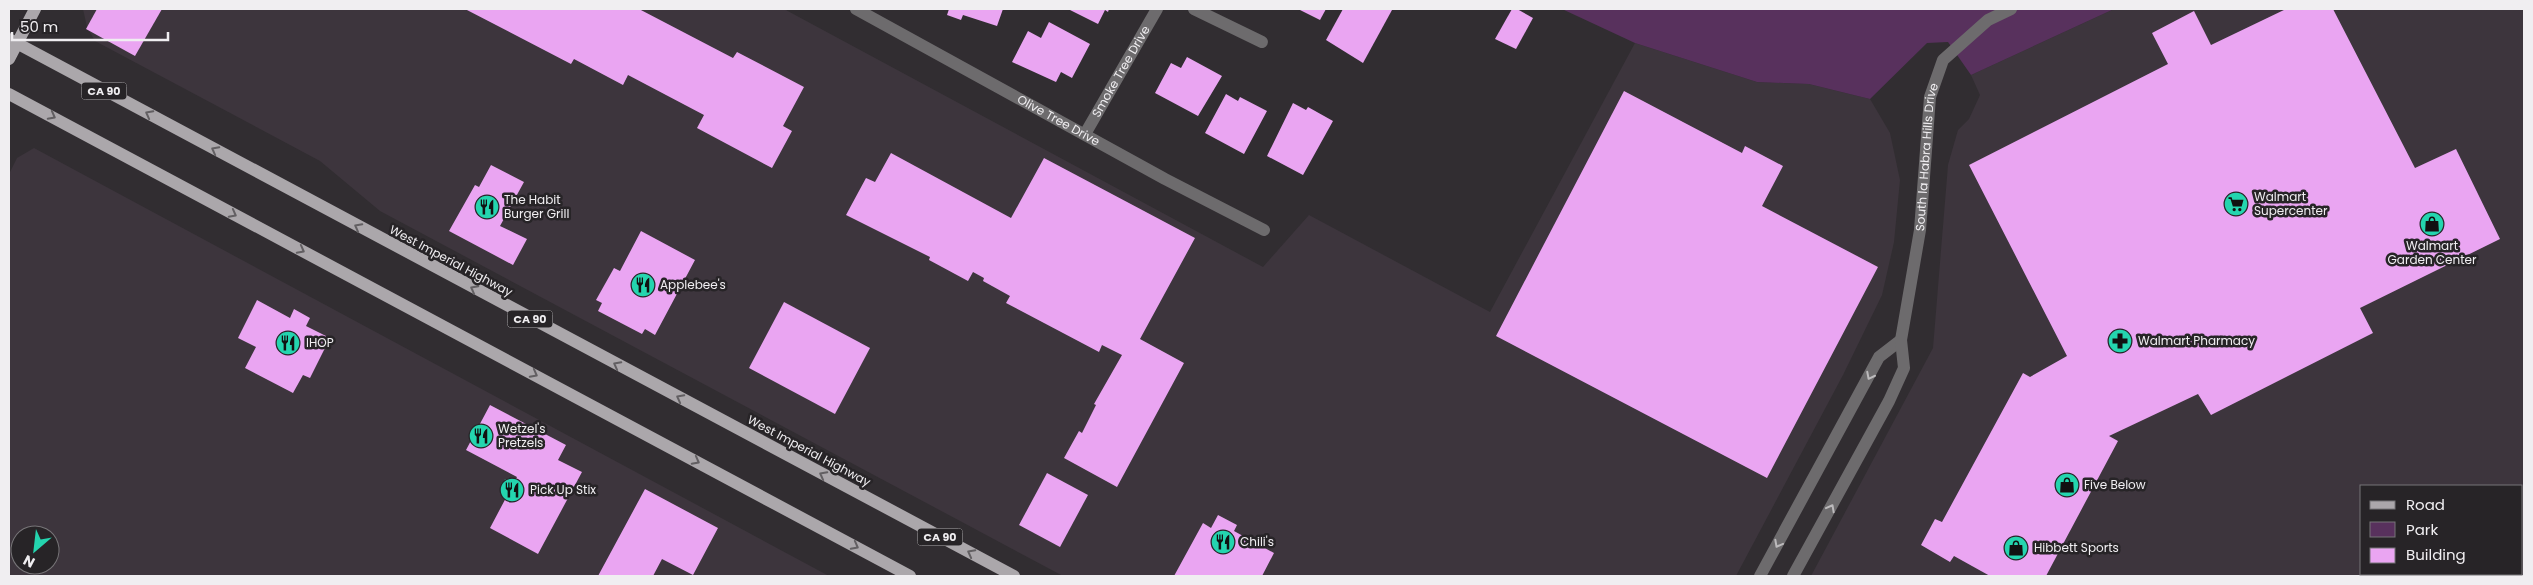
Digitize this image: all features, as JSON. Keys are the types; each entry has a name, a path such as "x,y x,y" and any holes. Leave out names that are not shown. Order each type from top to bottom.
{"main road":[{"path":"9,58 13,41 35,9"},
{"name":"West Imperial Highway","path":"13,41 1014,576"},
{"path":"9,94 910,576"}],"street":[{"name":"Olive Tree Drive","path":"856,9 873,13 1084,134 1264,230"},
{"name":"Smoke Tree Drive","path":"1084,134 1157,9"},
{"path":"1194,9 1262,42"},
{"name":"South la Habra Hills Drive","path":"1793,576 1889,401 1904,368 1901,340 1920,230 1930,97 1943,60 1988,20 2011,9"},
{"path":"1760,576 1879,357 1901,340"}],"shaded area":[{"path":"83,9 784,9 1263,267 1309,215 1490,312 1635,43 1757,82 1809,84 1870,99 1890,133 1900,180 1894,242 1882,295 1843,375 1736,576 1063,576 380,211 320,161 95,41 87,27"},
{"path":"2114,9 2524,9 2524,576 1811,576 1933,348 1948,165 1958,130 1969,119 1980,95 1971,75"},
{"path":"34,148 829,576 9,576 9,174 17,158"}],"green space":[{"path":"1562,9 2114,9 1971,75 1948,42 1927,43 1870,99 1809,84 1757,82 1635,43"}],"building":[{"path":"97,9 162,9 135,56 86,29"},
{"path":"465,9 639,9 733,58 737,52 804,87 783,126 792,131 772,168 697,128 704,115 628,75 623,85 574,59 571,64"},
{"path":"949,9 1003,9 997,26 963,15 961,20 947,15"},
{"path":"1068,9 1109,9 1108,12 1105,10 1098,24"},
{"path":"1298,9 1326,9 1320,20"},
{"path":"1343,9 1392,10 1363,63 1326,40"},
{"path":"1512,9 1517,9 1533,18 1516,49 1495,39"},
{"name":"Walmart Supercenter","path":"2286,9 2333,9 2415,168 2456,149 2500,239 2360,308 2373,333 2211,415 2198,394 2109,436 2118,441 2046,576 1990,576 1954,556 1950,562 1921,545 1935,519 1942,522 2023,373 2030,377 2067,356 1969,165 2168,64 2152,33 2194,11 2211,45"},
{"path":"1049,22 1090,44 1072,78 1061,72 1056,82 1012,62 1028,31 1041,38"},
{"path":"1187,57 1222,76 1198,116 1155,93 1171,63 1181,68"},
{"path":"1624,91 1742,153 1745,146 1783,166 1762,206 1878,267 1767,478 1496,336"},
{"path":"1226,94 1238,101 1240,97 1267,111 1244,154 1205,133"},
{"path":"1293,103 1306,110 1308,107 1333,121 1303,175 1267,156"},
{"path":"891,153 1011,218 1044,158 1195,238 1140,339 1184,363 1117,487 1064,458 1079,431 1082,433 1096,405 1094,404 1122,355 1102,345 1099,352 1006,303 1010,296 983,281 984,278 973,272 968,281 929,260 930,257 846,215 866,178 875,182"},
{"name":"The Habit Burger Grill","path":"491,165 524,182 500,226 527,239 513,265 449,231 475,185 479,187"},
{"name":"Applebee's","path":"641,231 695,260 655,335 645,329 642,334 598,311 602,303 596,300 614,268 620,271"},
{"name":"IHOP","path":"257,300 290,318 294,309 310,318 306,326 330,338 310,378 303,375 293,393 245,368 256,347 238,338"},
{"path":"784,302 870,348 835,414 749,368"},
{"path":"490,405 566,445 558,460 582,472 538,554 490,528 517,477 466,450"},
{"path":"1047,473 1088,495 1060,547 1019,525"},
{"path":"645,489 718,528 693,575 662,559 653,576 598,576"},
{"name":"Chili's","path":"1218,515 1237,525 1234,531 1274,553 1262,576 1174,576 1203,523 1211,528"}],"place":[{"name":"Walmart Supercenter","path":"2236,204"},
{"name":"The Habit Burger Grill","path":"487,207"},
{"name":"Walmart Garden Center","path":"2432,224"},
{"name":"Applebee's","path":"643,285"},
{"name":"Walmart Pharmacy","path":"2120,341"},
{"name":"IHOP","path":"288,343"},
{"name":"Wetzel's Pretzels","path":"481,436"},
{"name":"Five Below","path":"2067,485"},
{"name":"Pick Up Stix","path":"512,490"},
{"name":"Chili's","path":"1223,542"},
{"name":"Hibbett Sports","path":"2016,548"}]}
